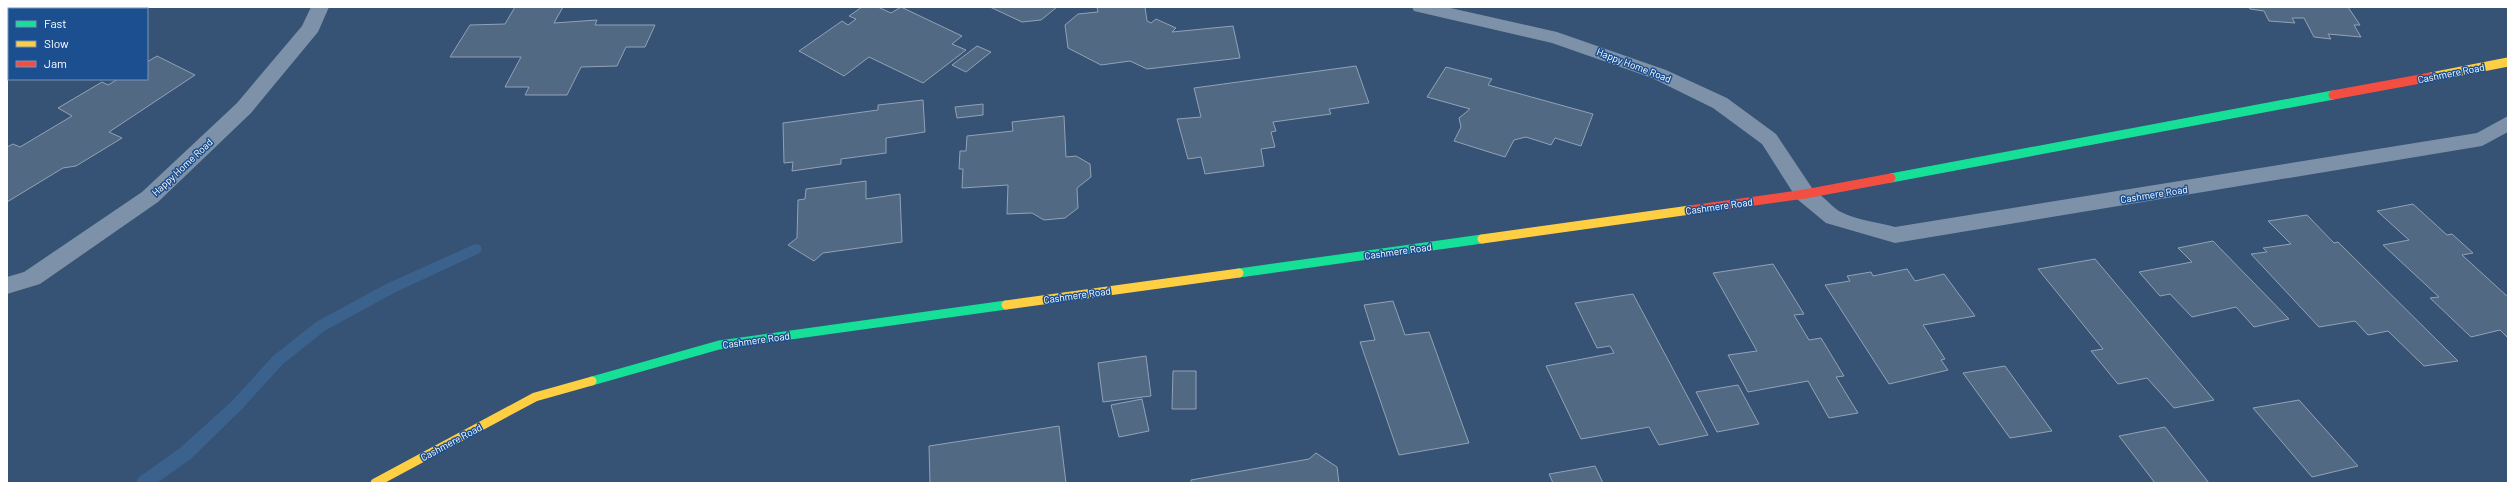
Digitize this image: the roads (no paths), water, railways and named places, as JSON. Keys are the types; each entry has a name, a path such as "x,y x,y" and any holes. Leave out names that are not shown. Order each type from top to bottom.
{"street":[{"name":"Happy Home Road","path":"7,286 32,278 150,198 244,108 311,28 320,7"},
{"name":"Happy Home Road","path":"1421,7 1557,38 1659,74 1720,103 1768,139 1805,194"},
{"name":"Cashmere Road","path":"375,483 535,397 719,345 1805,194 2508,62"},
{"name":"Cashmere Road","path":"1805,194 1834,218 1895,235 2482,139 2508,123"}],"waterway":[{"path":"144,483 186,453 237,405 278,360 321,326 391,288 475,249"}]}
